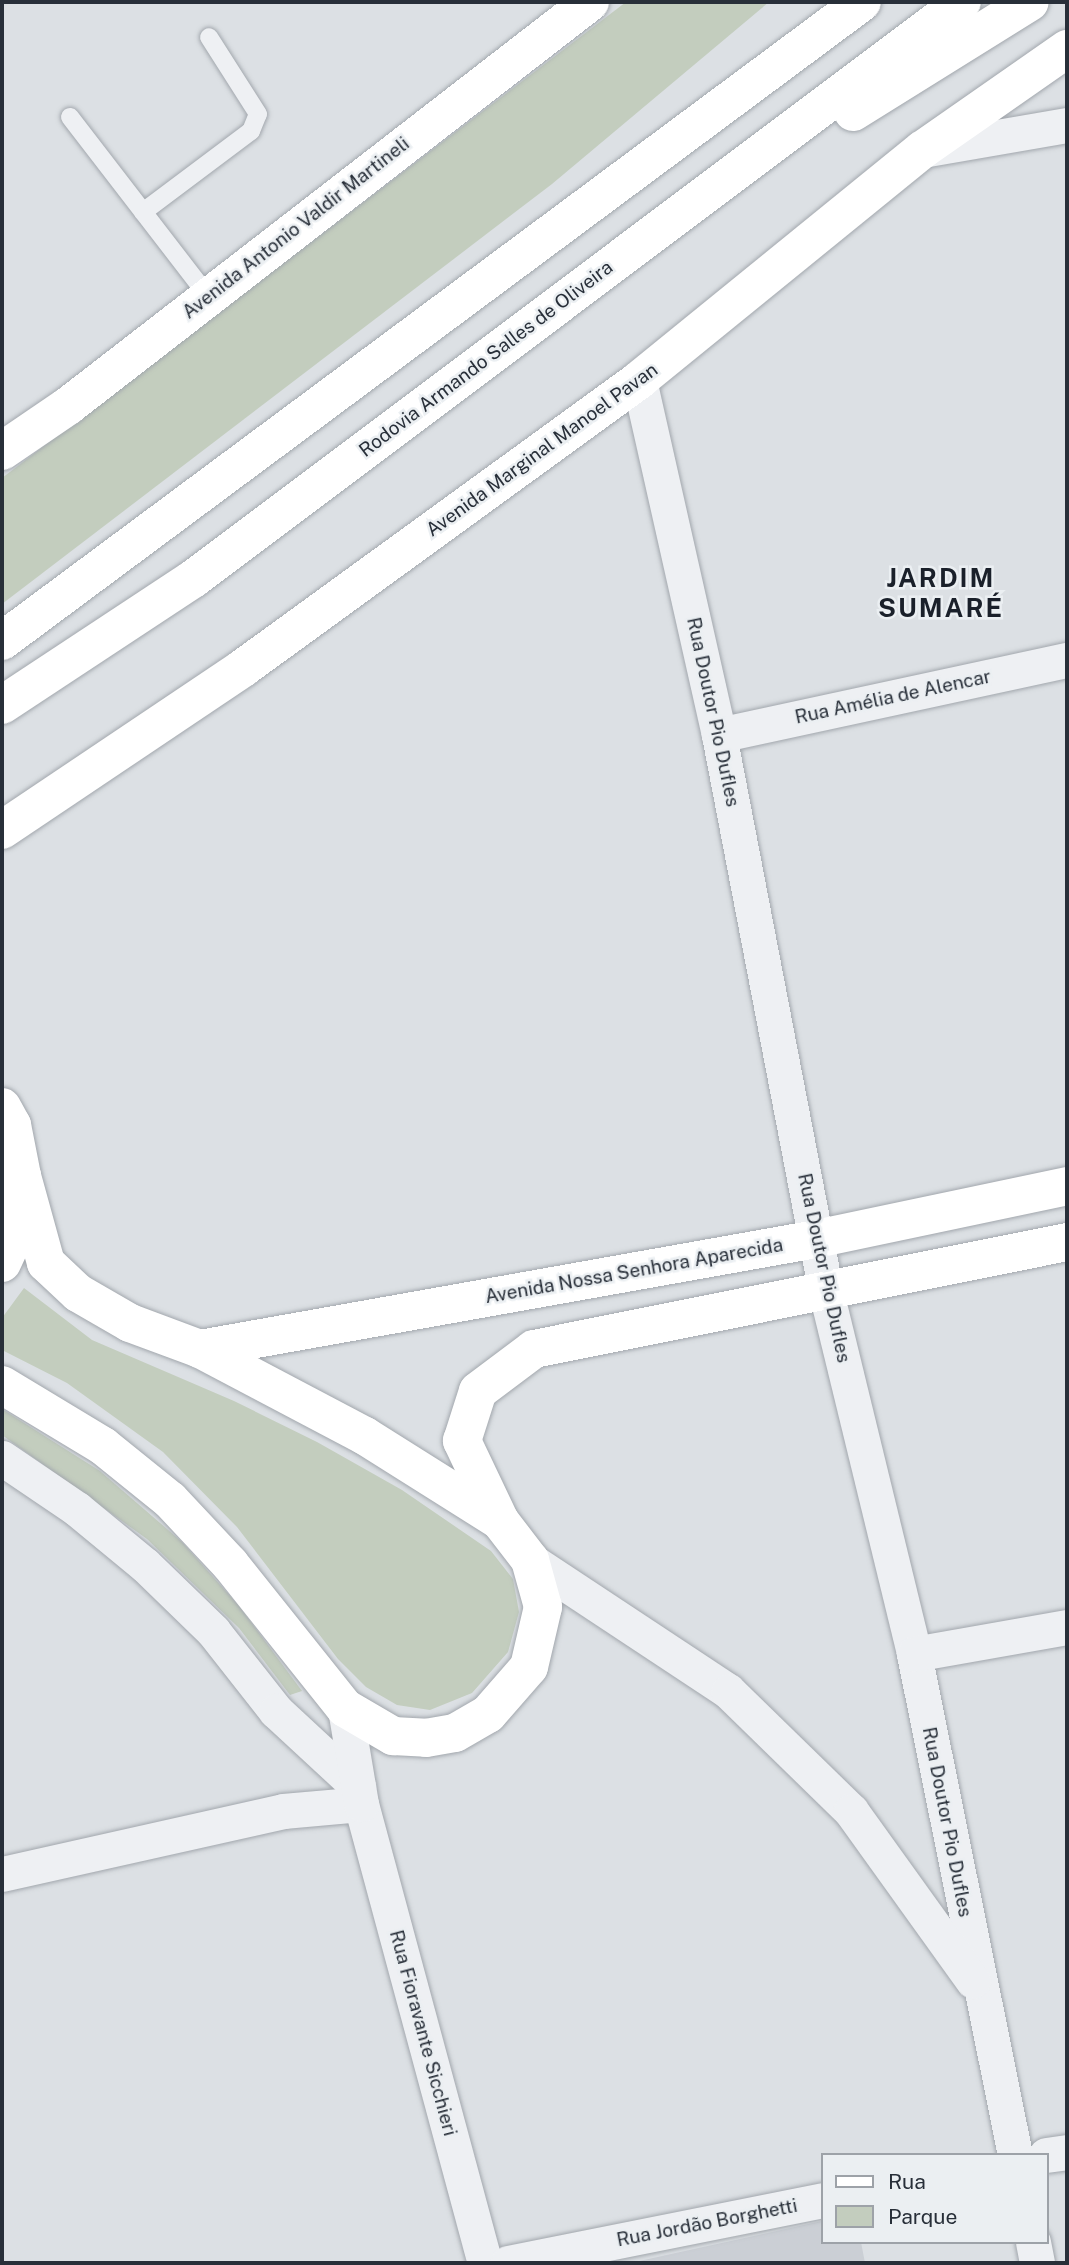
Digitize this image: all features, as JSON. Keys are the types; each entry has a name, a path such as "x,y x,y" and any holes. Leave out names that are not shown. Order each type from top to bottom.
{"main road":[{"name":"Avenida Antonio Valdir Martineli","path":"2,451 68,406 590,2"},
{"path":"556,231 819,2"},
{"path":"2,641 862,2"},
{"name":"Rodovia Armando Salles de Oliveira","path":"3,704 193,579 962,2"},
{"path":"458,381 729,190 1030,2"},
{"name":"Avenida Marginal Manoel Pavan","path":"2,830 243,668 639,380 922,150 1067,49"},
{"path":"2,1107 12,1125 22,1176 46,1263 88,1299 130,1323 200,1349 365,1436 500,1521"},
{"path":"2,1263 15,1235 22,1176"},
{"name":"Avenida Nossa Senhora Aparecida","path":"200,1349 816,1239 1067,1186"},
{"path":"2,1385 103,1446 170,1500 230,1564 345,1709 393,1736 426,1738 455,1733 488,1714 529,1667 537,1644 543,1607 530,1560 500,1521 461,1441 478,1391 534,1349 1067,1242"}],"street":[{"path":"922,150 1067,125"},
{"name":"Rua Doutor Pio Dufles","path":"639,380 719,734 826,1292 914,1654 979,1989 1015,2153"},
{"name":"Rua Amélia de Alencar","path":"719,734 1067,660"},
{"path":"2,1458 77,1509 145,1565 213,1631 276,1711 360,1795"},
{"path":"530,1560 728,1691 851,1811 979,1989"},
{"path":"914,1654 1067,1627"},
{"name":"Rua Fioravante Sicchieri","path":"345,1709 360,1795 485,2263"},
{"path":"2,1874 360,1795"},
{"path":"1048,2155 1067,2151"},
{"name":"Rua Jordão Borghetti","path":"508,2263 820,2200"},
{"path":"1033,2244 1037,2263"}],"lane":[{"path":"143,212 251,131 258,114 209,37"},
{"path":"70,117 208,296"}],"shaded area":[{"path":"820,2221 820,2244 861,2244 865,2263 630,2263"}],"green space":[{"path":"626,2 769,2 552,184 2,604 2,478"},
{"path":"24,1288 92,1340 234,1401 317,1442 402,1490 491,1551 513,1579 519,1612 508,1652 472,1693 430,1710 397,1705 366,1687 338,1659 237,1527 163,1452 67,1383 2,1350 2,1318"},
{"path":"2,1409 100,1471 182,1542 239,1606 302,1691 290,1695 239,1628 147,1539 2,1435"}],"district":[{"name":"JARDIM SUMARÉ","path":"941,593"}]}
